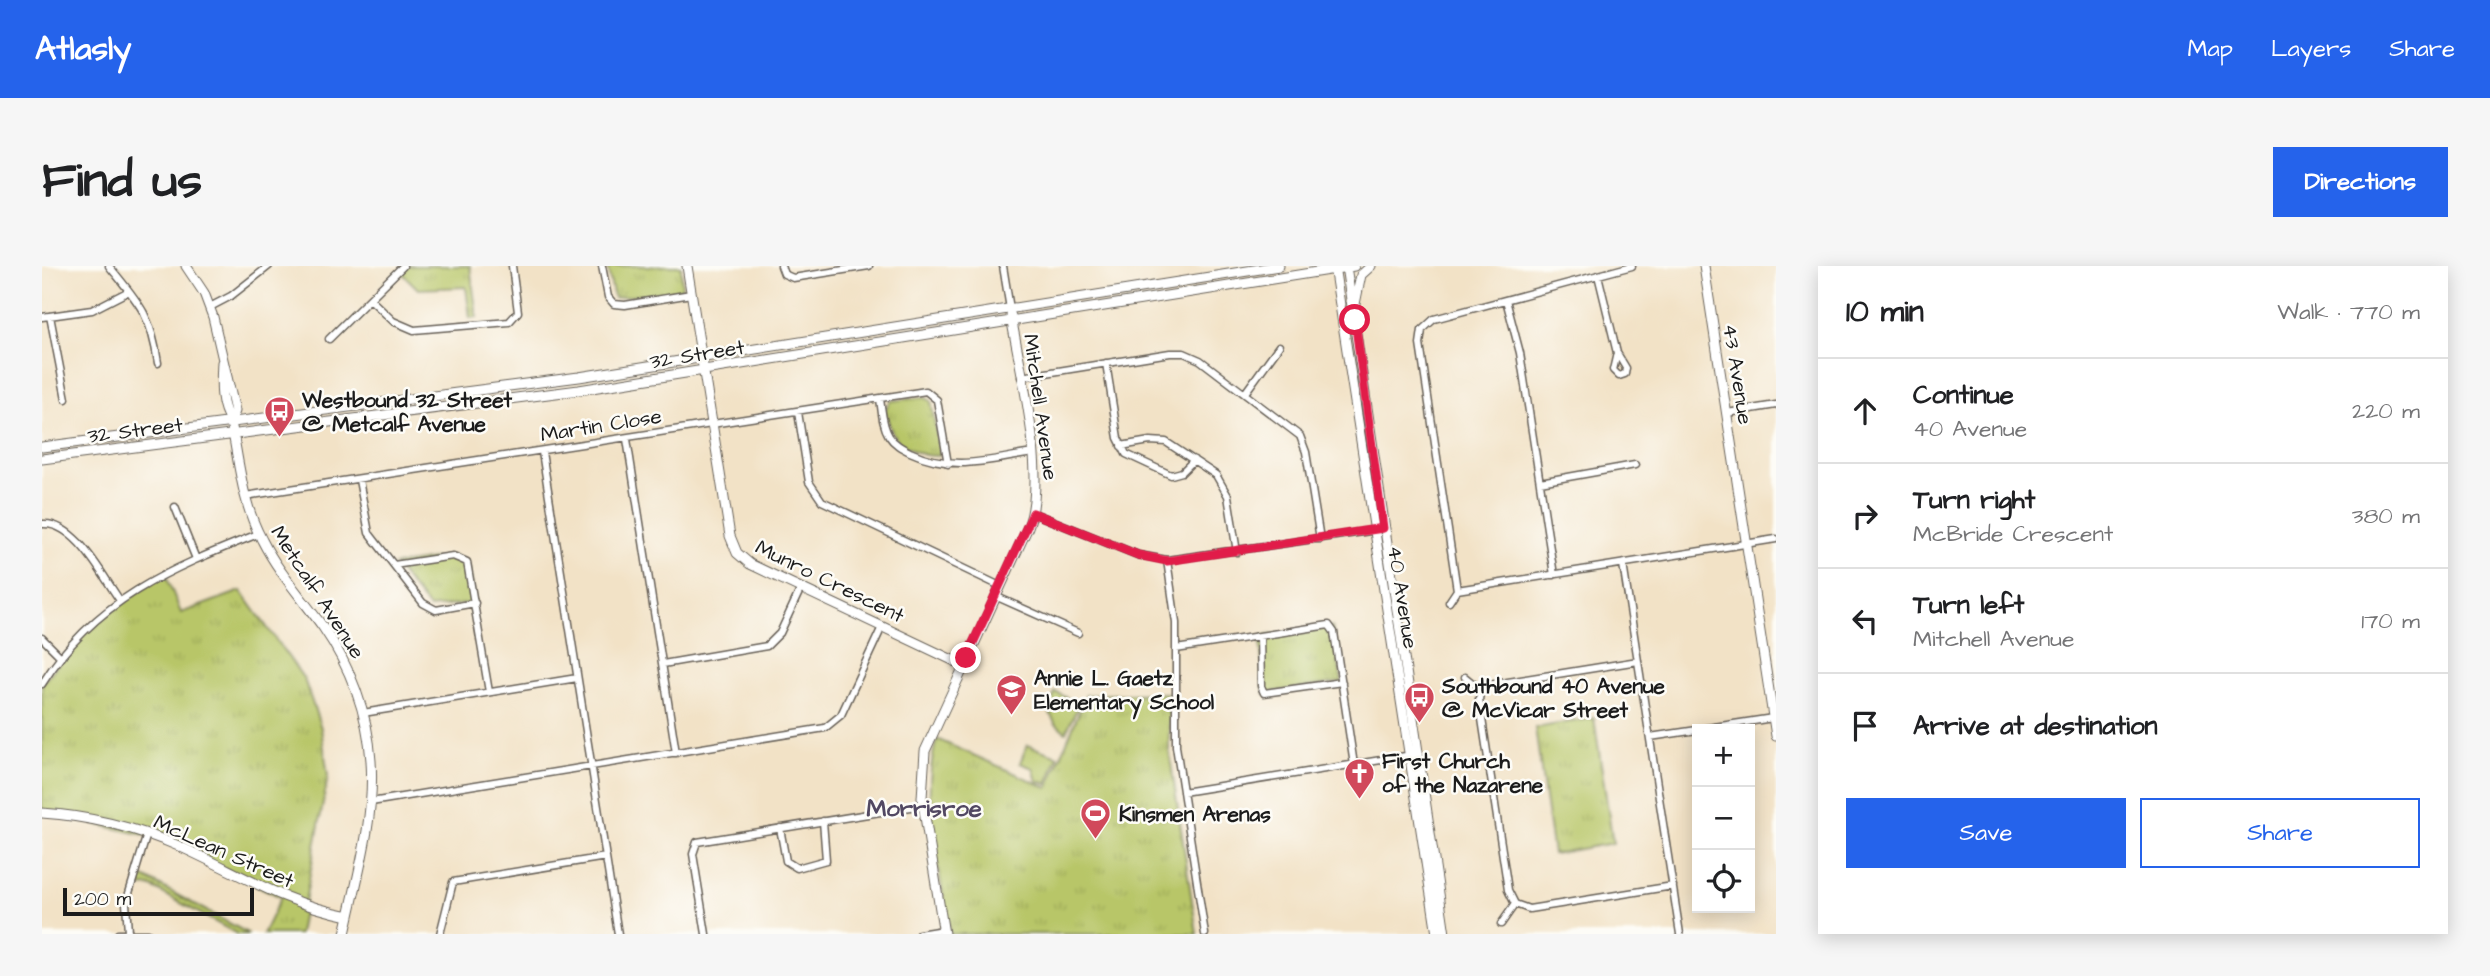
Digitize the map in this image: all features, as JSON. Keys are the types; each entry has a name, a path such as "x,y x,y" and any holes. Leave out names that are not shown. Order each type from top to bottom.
{"main road":[{"name":"Metcalf Avenue","path":"186,266 210,307 235,411 231,422 244,496 258,534 281,573 333,642 347,669 363,713 371,759 370,802 345,934"},
{"name":"Munro Crescent","path":"687,266 734,548 750,564 963,665"},
{"name":"32 Street","path":"42,447 579,377 1279,266"},
{"name":"32 Street","path":"42,459 704,371 1349,266"},
{"name":"40 Avenue","path":"1349,266 1379,529"},
{"path":"1355,320 1360,278 1371,266"},
{"name":"43 Avenue","path":"1704,266 1776,736"},
{"name":"40 Avenue","path":"1334,268 1379,529 1437,934"},
{"name":"Mitchell Avenue","path":"944,932 923,805 921,779 925,751 1033,513 1036,486 1010,309"},
{"name":"40 Avenue","path":"1413,755 1445,934"},
{"name":"McLean Street","path":"42,813 90,819 147,834 183,848 272,894 349,916"}],"street":[{"path":"109,266 147,315 153,328 158,363"},
{"path":"210,307 231,296 269,266"},
{"path":"329,339 403,266"},
{"path":"370,299 393,321 414,330 509,322 519,312 512,266"},
{"path":"603,266 608,297 614,304 625,305 691,294"},
{"path":"780,266 784,274 793,278 869,266"},
{"path":"1003,266 1010,309"},
{"path":"1449,602 1457,590 1420,344 1424,327 1434,319 1632,266"},
{"path":"1598,275 1617,353"},
{"path":"66,399 46,316 92,310 129,291"},
{"path":"1506,300 1520,352 1554,575"},
{"path":"1245,393 1279,346"},
{"path":"1021,377 1170,353 1188,354 1290,425 1303,441 1320,539"},
{"path":"1106,363 1121,446 1131,459 1171,475 1182,472 1194,460"},
{"name":"Martin Close","path":"244,496 921,392 933,394 938,404 948,464"},
{"path":"880,399 886,430 894,442 928,460 948,464 1033,453"},
{"path":"1727,413 1776,405"},
{"path":"797,412 809,482 822,502 1000,586"},
{"path":"627,439 676,753"},
{"path":"1121,446 1159,441 1172,445 1224,485 1237,552"},
{"path":"542,452 618,934"},
{"path":"1540,482 1635,465"},
{"path":"359,480 369,533 429,608 436,610 475,603"},
{"path":"175,507 196,559"},
{"path":"1033,513 1138,555 1167,561 1379,529"},
{"path":"42,524 59,526 71,534 120,599"},
{"path":"42,684 61,657 94,621 120,599 150,580 258,534"},
{"path":"1457,590 1776,539"},
{"path":"394,565 453,556 462,558 469,566 489,692"},
{"path":"1167,561 1176,649 1176,746 1205,934"},
{"path":"1623,564 1680,934"},
{"path":"663,664 767,646 780,633 801,589"},
{"path":"995,596 1078,633"},
{"path":"1176,649 1329,625 1334,632 1354,765"},
{"path":"370,802 816,731 831,725 841,715 882,627"},
{"path":"1260,636 1261,685 1265,693 1342,682"},
{"path":"42,638 61,657"},
{"path":"1638,661 1489,685 1481,691 1479,699 1508,891 1516,904 1530,909 1673,886"},
{"path":"1465,677 1481,691"},
{"path":"363,713 577,678"},
{"path":"1737,724 1775,718"},
{"path":"1650,737 1692,731"},
{"path":"1183,792 1413,755"},
{"path":"706,934 693,853 695,844 704,839 923,805"},
{"path":"780,828 786,861 797,868 821,864 827,858 823,821"},
{"path":"128,933 126,903 147,834"},
{"path":"440,934 453,882 606,857"},
{"path":"1501,924 1516,904"},
{"path":"919,934 944,932"},
{"path":"118,934 149,934"}],"green space":[{"path":"409,266 470,266 477,317 470,318 466,287 418,289 402,273"},
{"path":"607,266 681,266 682,288 614,298"},
{"path":"924,397 931,401 940,455 920,453 900,442 892,432 885,410 890,401"},
{"path":"453,556 467,562 475,603 429,608 394,565"},
{"path":"165,573 181,613 241,591 304,679 321,728 328,776 299,934 263,934 281,897 160,838 42,813 42,684 86,629"},
{"path":"1332,627 1342,682 1264,693 1260,636"},
{"path":"1055,692 1077,703 1078,707 1066,732 1055,723 1049,711"},
{"path":"1169,693 1169,750 1197,934 950,934 930,812 932,763 937,739 1048,788 1086,695"},
{"path":"1594,718 1613,843 1553,854 1535,728"},
{"path":"1027,745 1058,756 1047,784 1037,781 1033,768 1020,763"},
{"path":"142,876 249,934 237,934 150,886 139,887"}],"place":[{"name":"Westbound 32 Street @ Metcalf Avenue","path":"279,439"},
{"name":"Annie L. Gaetz Elementary School","path":"1011,717"},
{"name":"Southbound 40 Avenue @ McVicar Street","path":"1419,725"},
{"name":"First Church of the Nazarene","path":"1359,800"},
{"name":"Kinsmen Arenas","path":"1096,841"}],"district":[{"name":"Morrisroe","path":"924,808"}],"route":[{"path":"966,658 1033,513 1138,555 1167,561 1383,528 1355,320"}]}
